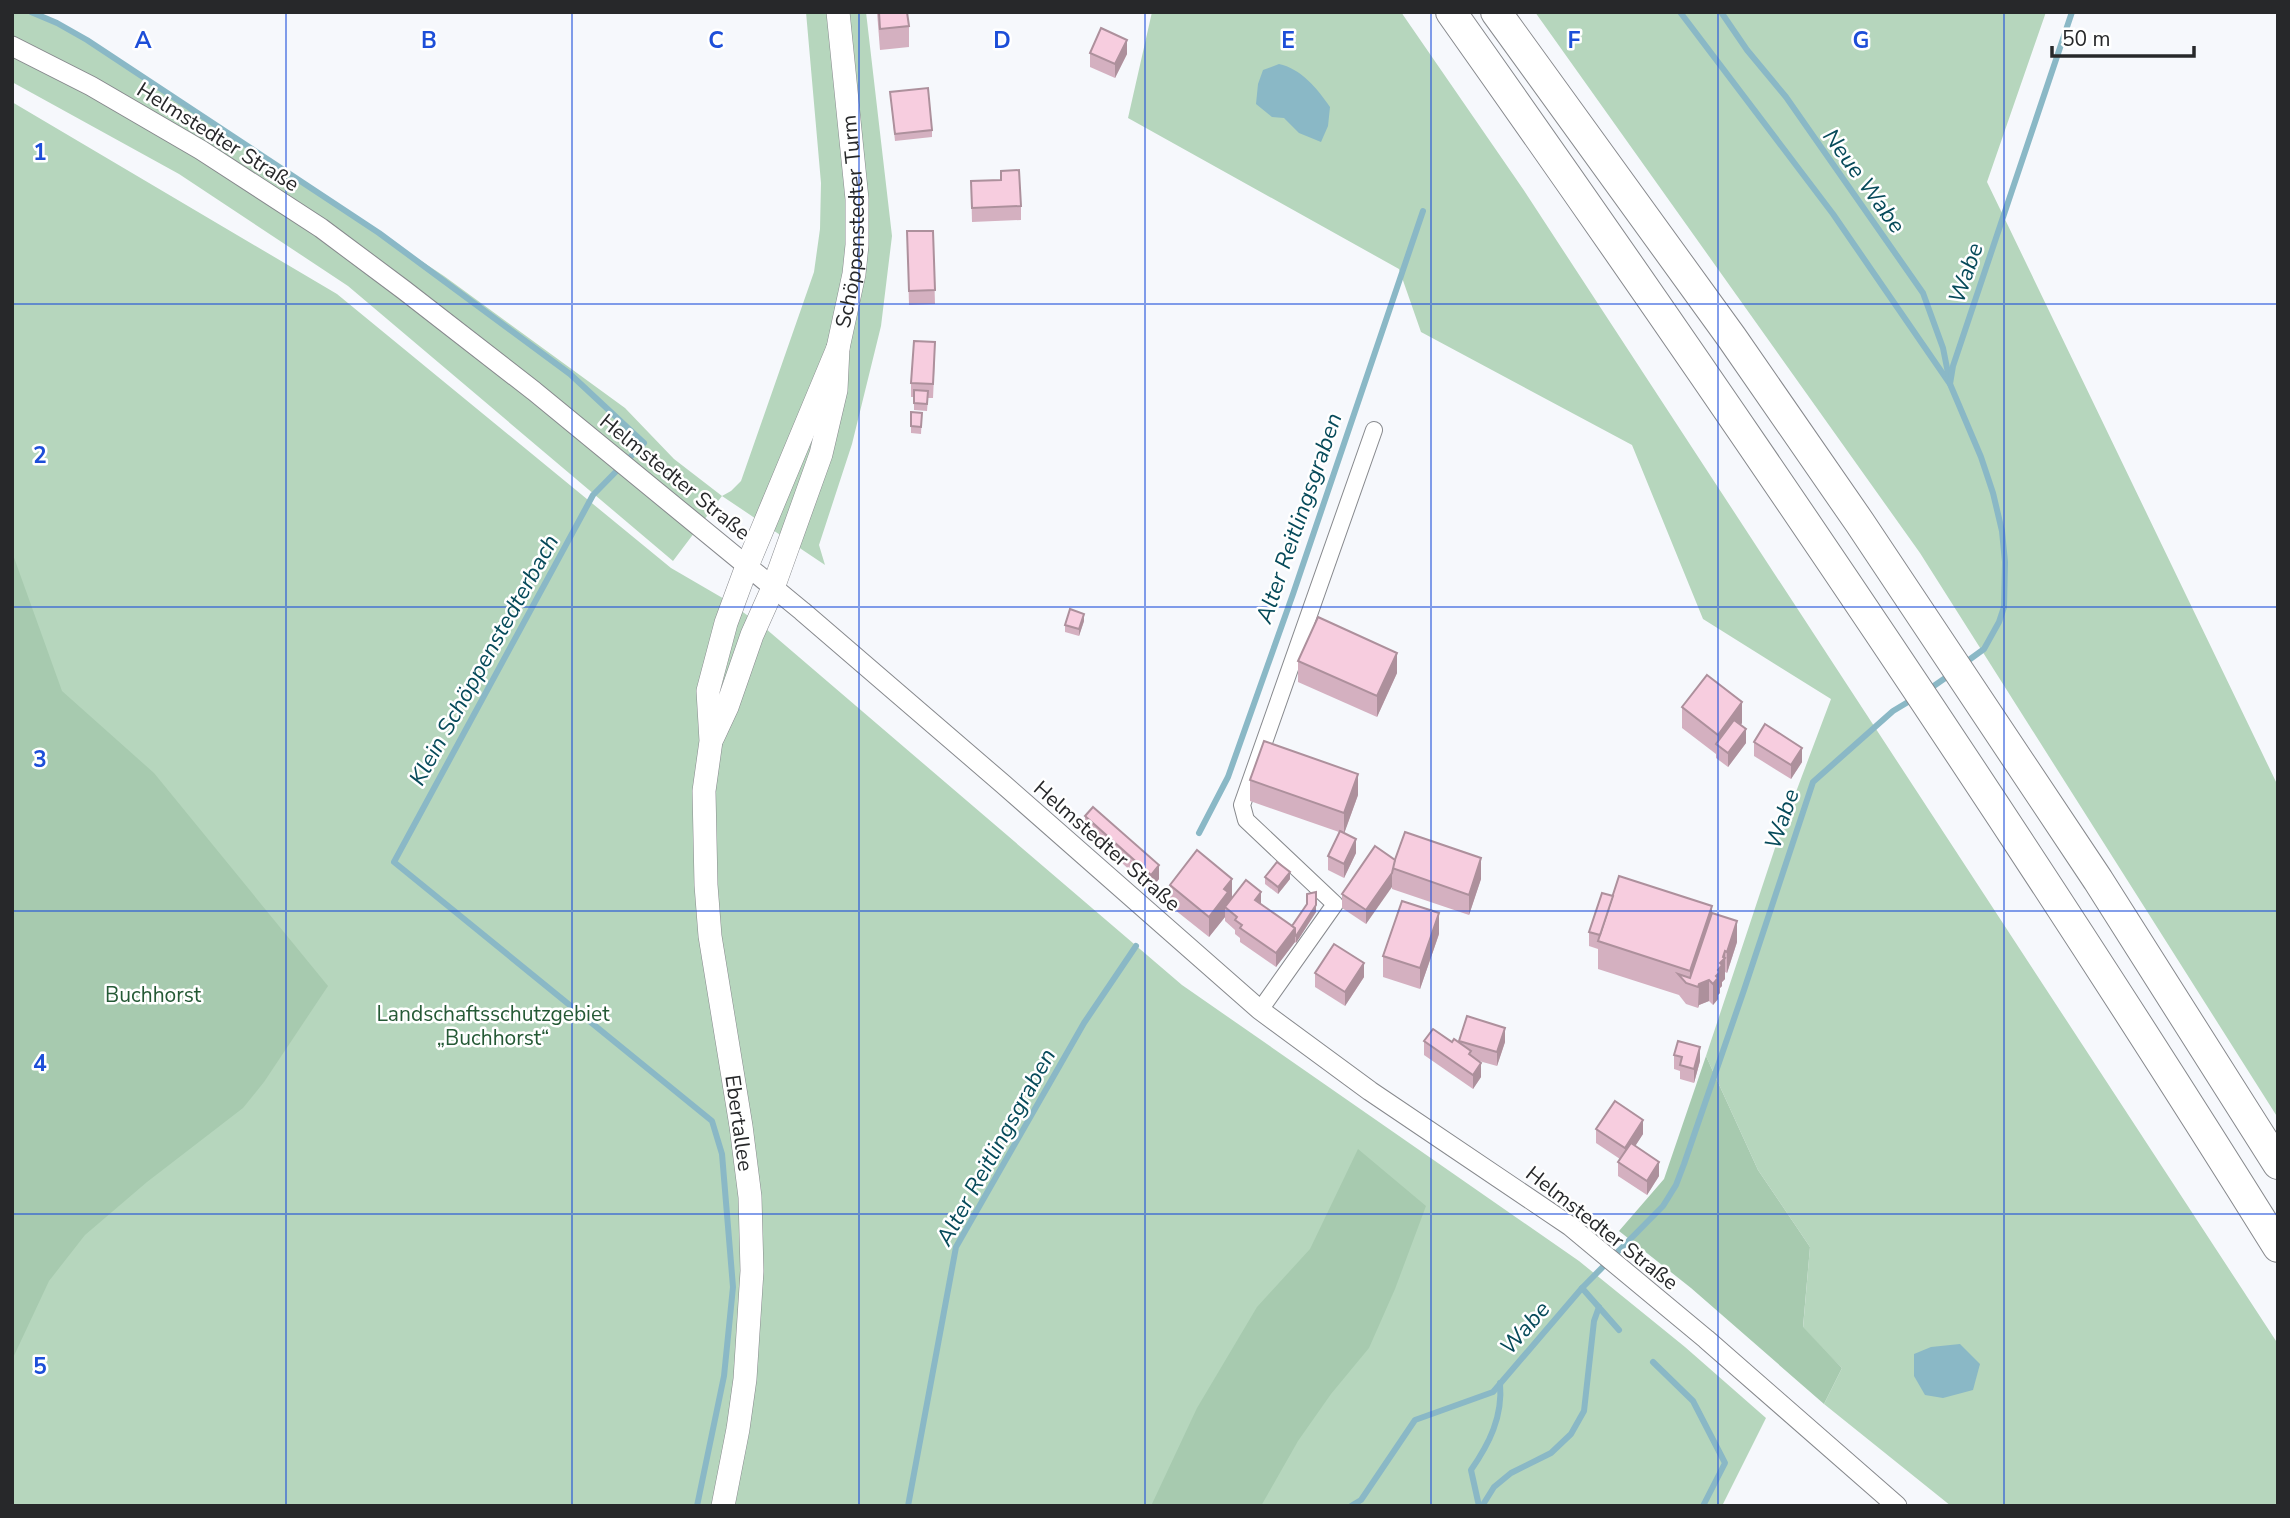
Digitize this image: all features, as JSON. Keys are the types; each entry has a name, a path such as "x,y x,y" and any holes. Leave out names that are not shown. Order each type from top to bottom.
{"highway":[{"path":"1451,12 1600,223 1824,550 2059,905 2278,1247"},
{"path":"1496,12 1732,338 1860,523 2098,880 2278,1164"}],"main road":[{"name":"Schöppenstedter Turm","path":"773,588 821,454 836,390 838,348 858,245 857,199 838,12"},
{"name":"Schöppenstedter Turm","path":"747,566 838,348"},
{"name":"Ebertallee","path":"723,1506 746,1379 752,1271 748,1185 710,936 704,791 711,741 708,691 726,623 747,566"},
{"name":"Ebertallee","path":"711,741 773,588"}],"street":[{"name":"Helmstedter Straße","path":"12,46 91,86 201,150 321,229 404,290 534,391 747,566 1003,784 1260,1010 1370,1091 1570,1226 1706,1339 1897,1506"},
{"path":"1260,1010 1335,904 1254,828 1243,813 1242,805 1374,430"}],"green space":[{"path":"12,12 42,17 87,40 444,276 625,408 674,459 722,496 673,561 348,286 179,174 12,82"},
{"path":"806,12 866,12 892,236 881,326 852,444 819,545 825,565 722,496 741,481 814,272 820,229 821,183"},
{"path":"1152,12 1401,12 1523,189 2278,1344 2278,1506 1951,1506 1824,1404 1842,1368 1803,1328 1810,1247 1758,1170 1706,1056 1776,845 1831,699 1703,619 1632,445 1421,332 1399,269 1128,118"},
{"path":"1535,12 2046,12 1987,182 2278,786 2278,1118 1920,553"},
{"name":"Landschaftsschutzgebiet „Buchhorst“","path":"12,102 337,294 671,568 726,600 765,628 1182,985 1579,1261 1685,1347 1766,1418 1722,1506 12,1506"},
{"name":"Buchhorst","path":"12,552 62,691 154,773 328,986 264,1082 243,1108 147,1182 85,1235 49,1281 12,1360"},
{"path":"1706,1056 1758,1170 1810,1247 1803,1327 1842,1368 1824,1404 1691,1288 1619,1231 1664,1179"},
{"path":"1358,1149 1426,1206 1395,1289 1369,1348 1331,1394 1298,1441 1261,1506 1151,1506 1197,1408 1257,1307 1310,1249"}],"water":[{"path":"1279,64 1301,75 1330,107 1328,126 1321,142 1299,133 1284,118 1272,117 1256,104 1263,70"},
{"path":"1960,1344 1980,1364 1973,1390 1943,1398 1925,1395 1914,1376 1914,1354 1931,1347"}],"building":[{"path":"879,12 907,12 909,26 880,29"},
{"path":"1101,28 1127,40 1115,64 1090,53"},
{"path":"928,88 932,130 895,134 890,92"},
{"path":"1019,170 1021,206 972,208 971,181 1001,180 1001,171"},
{"path":"907,231 933,231 935,290 909,291"},
{"path":"914,341 935,342 933,384 911,383"},
{"path":"914,390 928,391 927,404 914,403"},
{"path":"911,412 922,413 921,427 911,426"},
{"path":"1070,609 1084,614 1079,629 1065,625"},
{"path":"1318,617 1397,653 1377,696 1298,661"},
{"path":"1707,675 1742,702 1718,735 1682,707"},
{"path":"1734,720 1746,729 1728,753 1716,744"},
{"path":"1765,724 1802,748 1791,765 1754,742"},
{"path":"1264,741 1358,774 1344,813 1250,780"},
{"path":"1093,807 1159,865 1151,875 1085,816"},
{"path":"1340,831 1356,839 1344,864 1328,856"},
{"path":"1405,832 1481,858 1469,895 1392,868"},
{"path":"1375,846 1395,860 1392,873 1366,910 1342,894"},
{"path":"1197,850 1232,879 1224,889 1228,892 1209,917 1170,885"},
{"path":"1277,862 1290,872 1278,887 1265,877"},
{"path":"1619,876 1712,906 1690,971 1598,941"},
{"path":"1246,880 1261,892 1255,900 1295,928 1276,953 1240,928 1242,925 1235,920 1237,917 1225,907"},
{"path":"1316,892 1316,905 1296,936 1292,926 1307,904 1307,894"},
{"path":"1602,893 1613,896 1600,935 1589,932"},
{"path":"1402,901 1439,913 1420,968 1383,956"},
{"path":"1712,913 1737,921 1723,957 1725,958 1720,963 1720,972 1716,976 1718,978 1713,984 1709,980 1698,987 1686,983 1678,974 1690,978"},
{"path":"1334,944 1364,963 1345,992 1315,973"},
{"path":"1467,1016 1505,1028 1497,1052 1459,1041"},
{"path":"1433,1029 1471,1051 1469,1054 1481,1063 1473,1075 1424,1041"},
{"path":"1678,1041 1700,1047 1694,1069 1680,1065 1682,1057 1674,1055"},
{"path":"1615,1101 1643,1120 1625,1148 1596,1129"},
{"path":"1631,1143 1659,1162 1647,1181 1618,1162"}],"waterway":[{"name":"Klein Schöppenstedterbach","path":"31,12 87,40 379,233 570,374 644,443 593,495 394,862 712,1121 722,1154 733,1287 724,1376 697,1506"},
{"path":"1680,12 1833,214 1950,384"},
{"name":"Neue Wabe","path":"1721,12 1747,50 1786,97 1923,293 1943,348 1949,378"},
{"name":"Wabe","path":"1962,665 1984,649 1999,622 2004,607 2005,562 2002,531 1993,493 1950,384 1953,366 2072,12"},
{"name":"Alter Reitlingsgraben","path":"1199,833 1228,777 1423,211"},
{"name":"Wabe","path":"1928,690 1951,674"},
{"name":"Wabe","path":"1351,1506 1361,1500 1415,1420 1493,1392 1582,1288 1663,1206 1676,1185 1684,1164 1813,782 1893,711 1913,699"},
{"name":"Alter Reitlingsgraben","path":"908,1506 956,1247 1084,1023 1136,946"},
{"path":"1582,1288 1619,1330"},
{"path":"1484,1506 1494,1487 1511,1473 1551,1453 1571,1434 1584,1411 1594,1321 1599,1307"},
{"path":"1653,1362 1693,1401 1725,1463 1703,1506"},
{"path":"1479,1506 1471,1470 1484,1450 1497,1419 1500,1383"}]}
